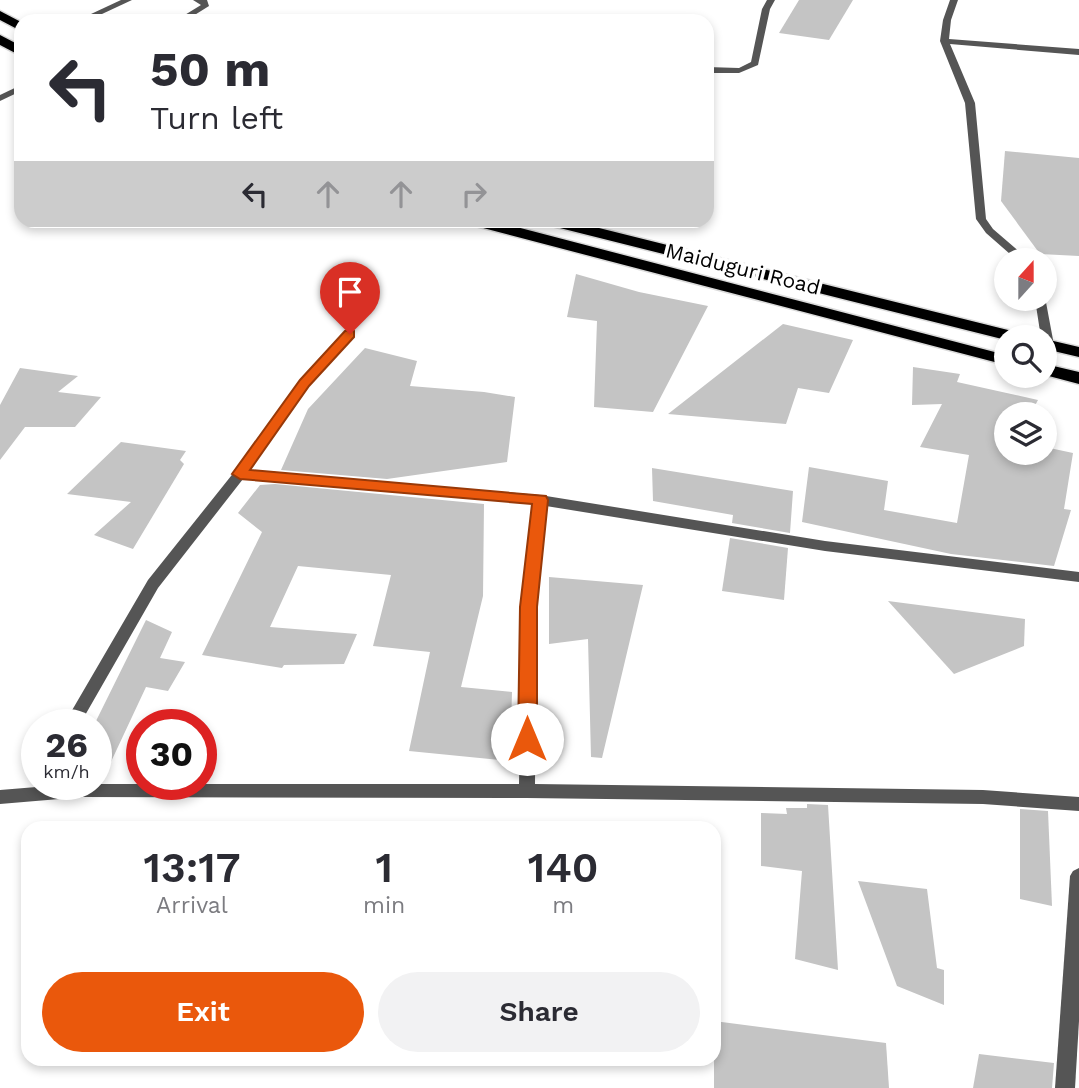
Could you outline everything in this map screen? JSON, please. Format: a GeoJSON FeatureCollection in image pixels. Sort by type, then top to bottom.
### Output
{"type":"FeatureCollection","features":[{"type":"Feature","properties":{"kind":"highway","name":"Maiduguri Road"},"geometry":{"type":"LineString","coordinates":[[501,228],[994,357]]}},
{"type":"Feature","properties":{"kind":"highway","name":"Maiduguri Road"},"geometry":{"type":"LineString","coordinates":[[578,228],[994,332]]}},
{"type":"Feature","properties":{"kind":"highway"},"geometry":{"type":"LineString","coordinates":[[1057,347],[1079,352]]}},
{"type":"Feature","properties":{"kind":"highway"},"geometry":{"type":"LineString","coordinates":[[1057,372],[1079,378]]}},
{"type":"Feature","properties":{"kind":"street"},"geometry":{"type":"LineString","coordinates":[[96,14],[128,0]]}},
{"type":"Feature","properties":{"kind":"street"},"geometry":{"type":"LineString","coordinates":[[191,14],[205,6],[204,2],[197,0]]}},
{"type":"Feature","properties":{"kind":"street"},"geometry":{"type":"LineString","coordinates":[[714,70],[733,71],[751,67],[755,63],[766,9],[771,0]]}},
{"type":"Feature","properties":{"kind":"street"},"geometry":{"type":"LineString","coordinates":[[954,0],[944,41],[970,103],[981,219],[986,229],[1014,248]]}},
{"type":"Feature","properties":{"kind":"street"},"geometry":{"type":"LineString","coordinates":[[944,41],[1079,52]]}},
{"type":"Feature","properties":{"kind":"street"},"geometry":{"type":"LineString","coordinates":[[81,709],[153,584],[240,474],[304,383],[350,334]]}},
{"type":"Feature","properties":{"kind":"street"},"geometry":{"type":"LineString","coordinates":[[240,474],[540,500],[825,546],[1079,578]]}},
{"type":"Feature","properties":{"kind":"street"},"geometry":{"type":"LineString","coordinates":[[527,791],[529,607],[540,500]]}},
{"type":"Feature","properties":{"kind":"street"},"geometry":{"type":"LineString","coordinates":[[112,790],[527,791],[983,797],[1079,804]]}},
{"type":"Feature","properties":{"kind":"street"},"geometry":{"type":"LineString","coordinates":[[0,797],[21,792]]}},
{"type":"Feature","properties":{"kind":"street"},"geometry":{"type":"LineString","coordinates":[[1065,1088],[1077,939],[1079,876]]}},
{"type":"Feature","properties":{"kind":"building"},"geometry":{"type":"Polygon","coordinates":[[[799,0],[853,0],[829,40],[779,33],[799,0]]]}},
{"type":"Feature","properties":{"kind":"building"},"geometry":{"type":"Polygon","coordinates":[[[1005,151],[1079,158],[1079,256],[1057,255],[1057,248],[1036,248],[1001,201],[1005,151]]]}},
{"type":"Feature","properties":{"kind":"building"},"geometry":{"type":"Polygon","coordinates":[[[576,274],[639,292],[708,306],[653,412],[594,407],[597,321],[567,317],[576,274]]]}},
{"type":"Feature","properties":{"kind":"building"},"geometry":{"type":"Polygon","coordinates":[[[783,324],[853,340],[829,393],[798,388],[786,424],[668,414],[783,324]]]}},
{"type":"Feature","properties":{"kind":"building"},"geometry":{"type":"Polygon","coordinates":[[[365,348],[417,361],[410,386],[515,397],[507,462],[387,479],[281,470],[308,409],[365,348]]]}},
{"type":"Feature","properties":{"kind":"building"},"geometry":{"type":"Polygon","coordinates":[[[913,367],[960,374],[957,382],[1038,400],[994,402],[994,465],[1057,465],[1057,450],[1073,453],[1064,509],[1071,510],[1054,566],[951,554],[802,522],[809,467],[888,481],[884,510],[957,523],[969,455],[920,447],[942,404],[912,405],[913,367]]]}},
{"type":"Feature","properties":{"kind":"building"},"geometry":{"type":"Polygon","coordinates":[[[20,368],[78,376],[58,392],[101,397],[75,427],[25,427],[0,460],[0,405],[20,368]]]}},
{"type":"Feature","properties":{"kind":"building"},"geometry":{"type":"Polygon","coordinates":[[[121,442],[186,451],[180,460],[184,464],[133,549],[94,535],[131,502],[67,494],[121,442]]]}},
{"type":"Feature","properties":{"kind":"building"},"geometry":{"type":"Polygon","coordinates":[[[652,468],[793,491],[790,533],[732,523],[733,515],[653,501],[652,468]]]}},
{"type":"Feature","properties":{"kind":"building"},"geometry":{"type":"Polygon","coordinates":[[[275,484],[484,504],[483,596],[461,687],[512,692],[510,761],[409,751],[430,652],[373,646],[391,575],[298,566],[270,627],[357,634],[344,664],[284,665],[282,668],[202,655],[262,532],[238,513],[260,485],[275,484]]]}},
{"type":"Feature","properties":{"kind":"building"},"geometry":{"type":"Polygon","coordinates":[[[730,538],[788,548],[784,600],[722,591],[730,538]]]}},
{"type":"Feature","properties":{"kind":"building"},"geometry":{"type":"Polygon","coordinates":[[[549,577],[643,585],[602,758],[591,757],[588,639],[549,644],[549,577]]]}},
{"type":"Feature","properties":{"kind":"building"},"geometry":{"type":"Polygon","coordinates":[[[888,601],[1025,619],[1024,646],[954,674],[888,601]]]}},
{"type":"Feature","properties":{"kind":"building"},"geometry":{"type":"Polygon","coordinates":[[[146,620],[172,632],[160,658],[185,662],[168,691],[146,687],[136,709],[126,709],[126,730],[112,760],[112,709],[102,709],[146,620]]]}},
{"type":"Feature","properties":{"kind":"building"},"geometry":{"type":"Polygon","coordinates":[[[807,804],[828,805],[838,970],[795,959],[802,871],[761,866],[761,813],[787,814],[786,808],[807,808],[807,804]]]}},
{"type":"Feature","properties":{"kind":"building"},"geometry":{"type":"Polygon","coordinates":[[[1020,809],[1048,811],[1052,906],[1020,899],[1020,809]]]}},
{"type":"Feature","properties":{"kind":"building"},"geometry":{"type":"Polygon","coordinates":[[[858,881],[927,889],[937,968],[944,970],[944,1005],[897,986],[858,881]]]}},
{"type":"Feature","properties":{"kind":"building"},"geometry":{"type":"Polygon","coordinates":[[[721,1022],[886,1043],[889,1088],[714,1088],[714,1066],[721,1066],[721,1022]]]}},
{"type":"Feature","properties":{"kind":"building"},"geometry":{"type":"Polygon","coordinates":[[[979,1054],[1054,1063],[1052,1088],[973,1088],[979,1054]]]}},
{"type":"Feature","properties":{"kind":"route"},"geometry":{"type":"LineString","coordinates":[[350,334],[304,383],[240,474],[540,500],[529,607],[527,739]]}}]}
